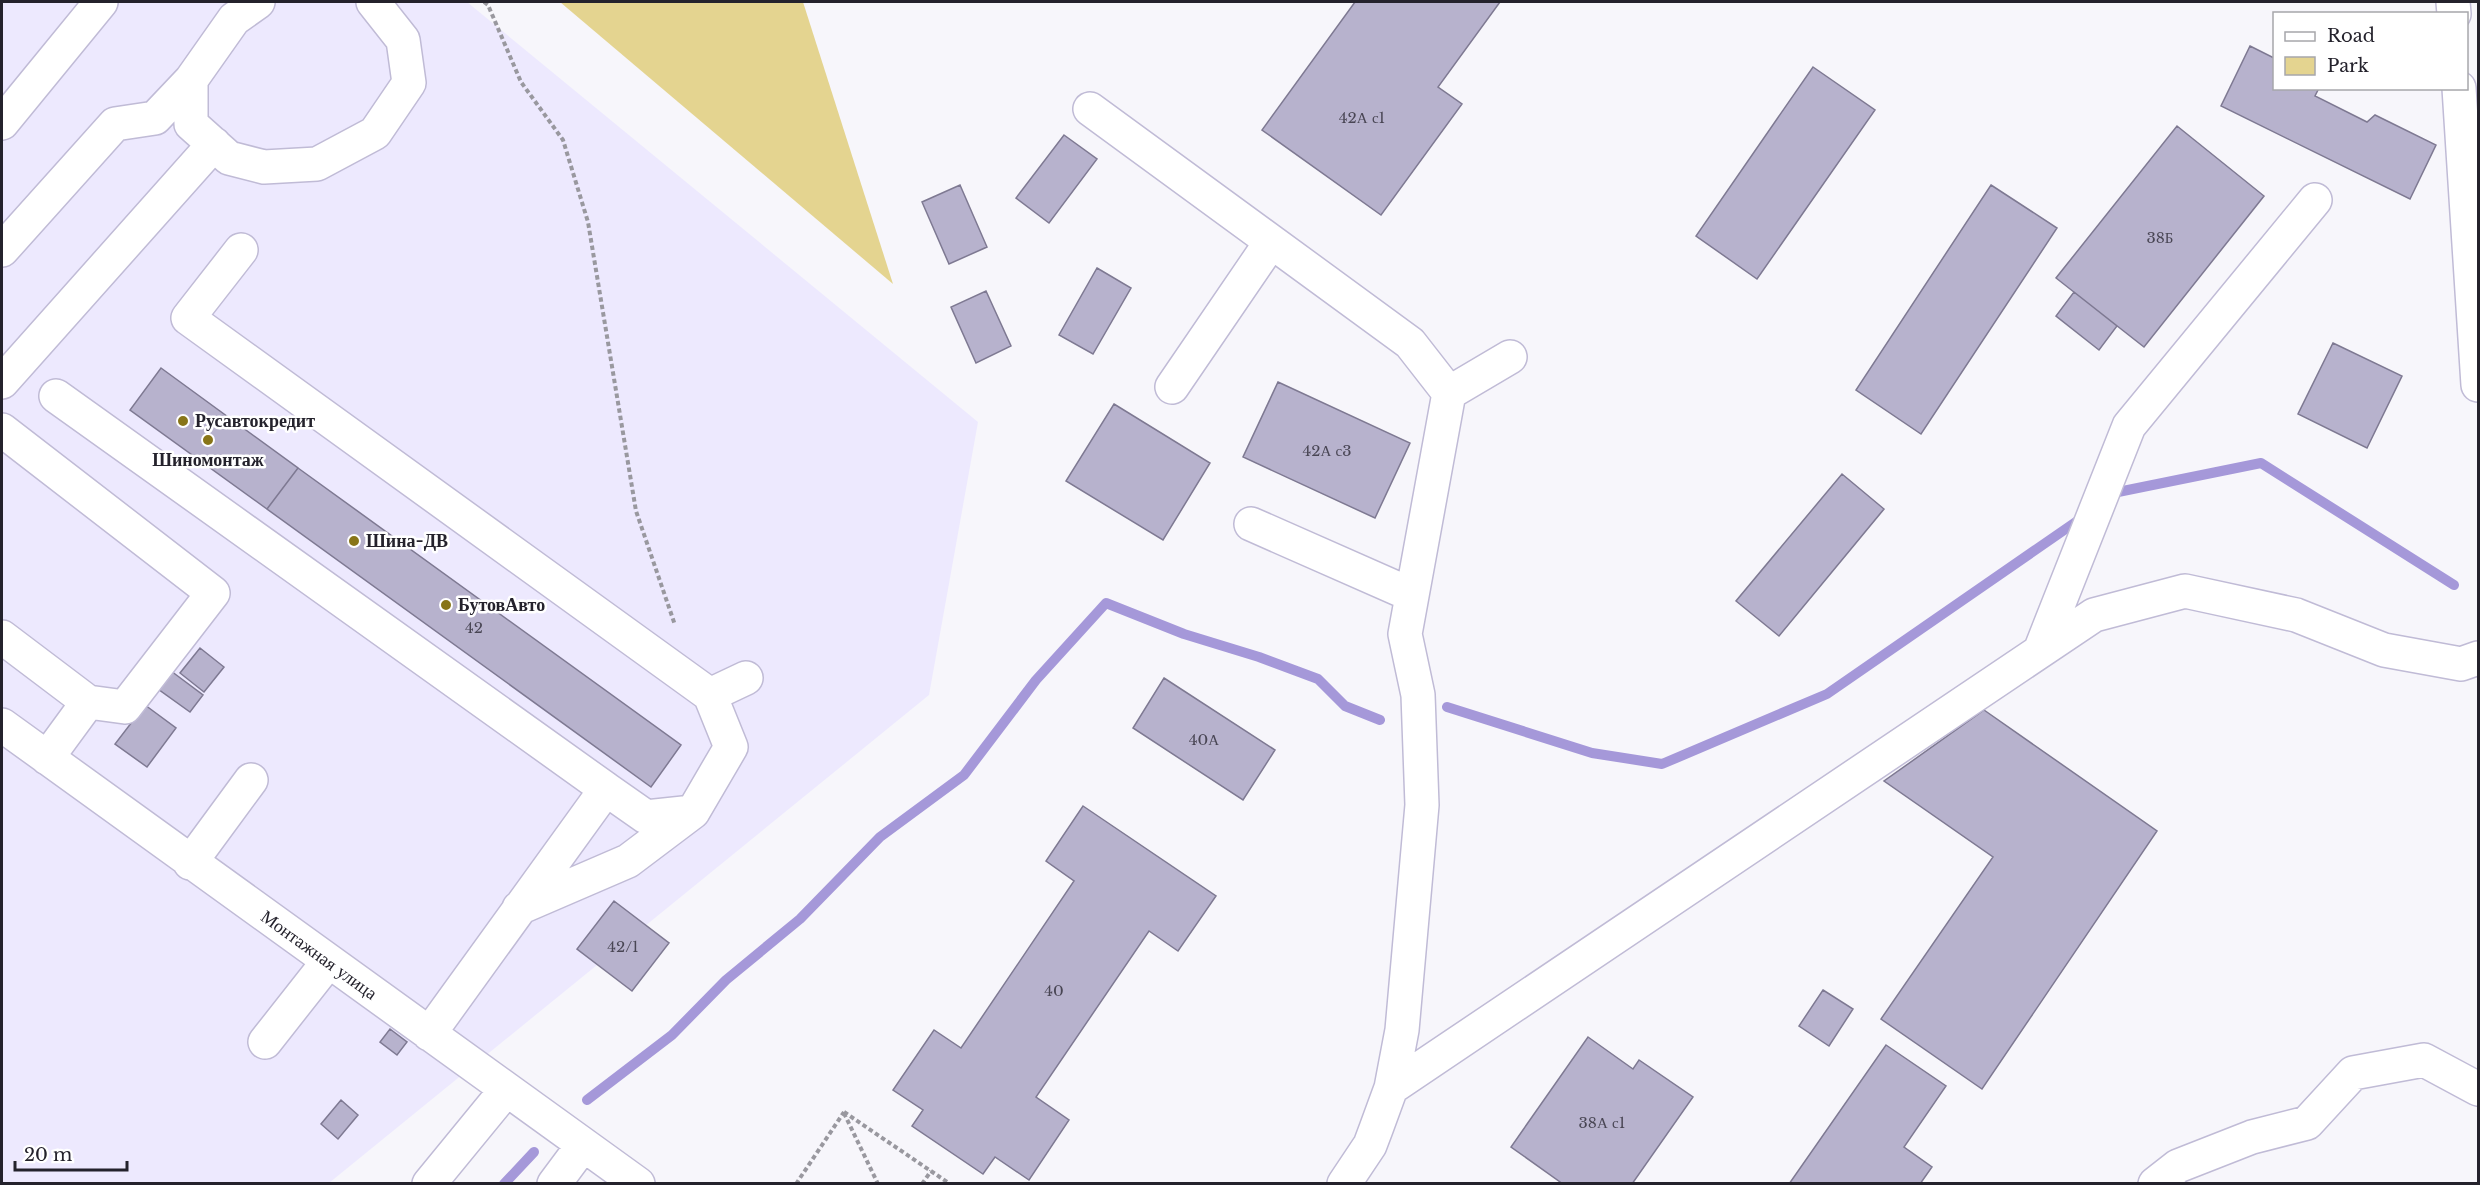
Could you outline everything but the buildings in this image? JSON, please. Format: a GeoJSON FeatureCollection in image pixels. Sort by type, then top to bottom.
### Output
{"type":"FeatureCollection","features":[{"type":"Feature","properties":{"kind":"street"},"geometry":{"type":"LineString","coordinates":[[2,123],[101,2]]}},
{"type":"Feature","properties":{"kind":"street"},"geometry":{"type":"LineString","coordinates":[[2,250],[115,124],[155,118],[190,80],[234,19],[258,2]]}},
{"type":"Feature","properties":{"kind":"street"},"geometry":{"type":"LineString","coordinates":[[190,80],[191,124],[229,158],[264,167],[317,164],[375,134],[409,83],[403,40],[373,2]]}},
{"type":"Feature","properties":{"kind":"street"},"geometry":{"type":"LineString","coordinates":[[2459,90],[2478,385]]}},
{"type":"Feature","properties":{"kind":"street"},"geometry":{"type":"LineString","coordinates":[[1090,109],[1410,343],[1449,393],[1405,634],[1418,694],[1422,805],[1402,1030],[1391,1088],[1370,1145],[1344,1184]]}},
{"type":"Feature","properties":{"kind":"street"},"geometry":{"type":"LineString","coordinates":[[2,382],[214,144]]}},
{"type":"Feature","properties":{"kind":"street"},"geometry":{"type":"LineString","coordinates":[[2040,651],[2129,426],[2315,200]]}},
{"type":"Feature","properties":{"kind":"street"},"geometry":{"type":"LineString","coordinates":[[1172,387],[1271,242]]}},
{"type":"Feature","properties":{"kind":"street"},"geometry":{"type":"LineString","coordinates":[[242,250],[188,318],[710,695],[731,747],[693,812],[628,861],[519,908]]}},
{"type":"Feature","properties":{"kind":"street"},"geometry":{"type":"LineString","coordinates":[[1449,393],[1510,357]]}},
{"type":"Feature","properties":{"kind":"street"},"geometry":{"type":"LineString","coordinates":[[56,396],[646,817],[693,812]]}},
{"type":"Feature","properties":{"kind":"street"},"geometry":{"type":"LineString","coordinates":[[2,430],[213,593],[125,707],[88,702],[2,637]]}},
{"type":"Feature","properties":{"kind":"street"},"geometry":{"type":"LineString","coordinates":[[1251,524],[1412,595]]}},
{"type":"Feature","properties":{"kind":"street"},"geometry":{"type":"LineString","coordinates":[[1391,1088],[2094,615],[2185,591],[2296,615],[2384,651],[2461,664],[2478,658]]}},
{"type":"Feature","properties":{"kind":"street"},"geometry":{"type":"LineString","coordinates":[[710,695],[746,678]]}},
{"type":"Feature","properties":{"kind":"street"},"geometry":{"type":"LineString","coordinates":[[47,758],[88,702]]}},
{"type":"Feature","properties":{"kind":"street","name":"Монтажная улица"},"geometry":{"type":"LineString","coordinates":[[2,725],[190,863],[638,1184]]}},
{"type":"Feature","properties":{"kind":"street"},"geometry":{"type":"LineString","coordinates":[[190,863],[251,780]]}},
{"type":"Feature","properties":{"kind":"street"},"geometry":{"type":"LineString","coordinates":[[429,1034],[606,789]]}},
{"type":"Feature","properties":{"kind":"street"},"geometry":{"type":"LineString","coordinates":[[265,1042],[328,962]]}},
{"type":"Feature","properties":{"kind":"street"},"geometry":{"type":"LineString","coordinates":[[2155,1184],[2178,1166],[2241,1141],[2307,1123],[2353,1073],[2424,1060],[2478,1089]]}},
{"type":"Feature","properties":{"kind":"street"},"geometry":{"type":"LineString","coordinates":[[429,1184],[506,1089]]}},
{"type":"Feature","properties":{"kind":"street"},"geometry":{"type":"LineString","coordinates":[[554,1184],[583,1145]]}},
{"type":"Feature","properties":{"kind":"path"},"geometry":{"type":"LineString","coordinates":[[484,2],[488,6],[521,82],[563,140],[588,222],[636,511],[680,635]]}},
{"type":"Feature","properties":{"kind":"path"},"geometry":{"type":"LineString","coordinates":[[844,1112],[950,1184]]}},
{"type":"Feature","properties":{"kind":"path"},"geometry":{"type":"LineString","coordinates":[[796,1184],[844,1112]]}},
{"type":"Feature","properties":{"kind":"path"},"geometry":{"type":"LineString","coordinates":[[844,1112],[879,1184]]}},
{"type":"Feature","properties":{"kind":"path"},"geometry":{"type":"LineString","coordinates":[[922,1184],[931,1171]]}},
{"type":"Feature","properties":{"kind":"shaded area"},"geometry":{"type":"Polygon","coordinates":[[[2,2],[467,2],[978,422],[929,695],[329,1183],[2,1184],[2,2]]]}},
{"type":"Feature","properties":{"kind":"green space"},"geometry":{"type":"Polygon","coordinates":[[[560,2],[803,2],[893,284],[560,2]]]}},
{"type":"Feature","properties":{"kind":"waterway"},"geometry":{"type":"LineString","coordinates":[[2110,497],[2118,492],[2261,463],[2454,585]]}},
{"type":"Feature","properties":{"kind":"waterway"},"geometry":{"type":"LineString","coordinates":[[1447,707],[1592,753],[1662,764],[1827,694],[2083,517]]}},
{"type":"Feature","properties":{"kind":"waterway"},"geometry":{"type":"LineString","coordinates":[[587,1100],[672,1035],[726,980],[800,919],[880,837],[964,775],[1036,680],[1106,603],[1184,634],[1259,657],[1318,679],[1345,706],[1380,720]]}},
{"type":"Feature","properties":{"kind":"waterway"},"geometry":{"type":"LineString","coordinates":[[504,1184],[534,1152]]}},
{"type":"Feature","properties":{"kind":"place","name":"Русавтокредит"},"geometry":{"type":"Point","coordinates":[183,421]}},
{"type":"Feature","properties":{"kind":"place","name":"Шиномонтаж"},"geometry":{"type":"Point","coordinates":[208,440]}},
{"type":"Feature","properties":{"kind":"place","name":"Шина-ДВ"},"geometry":{"type":"Point","coordinates":[354,541]}},
{"type":"Feature","properties":{"kind":"place","name":"БутовАвто"},"geometry":{"type":"Point","coordinates":[446,605]}}]}
